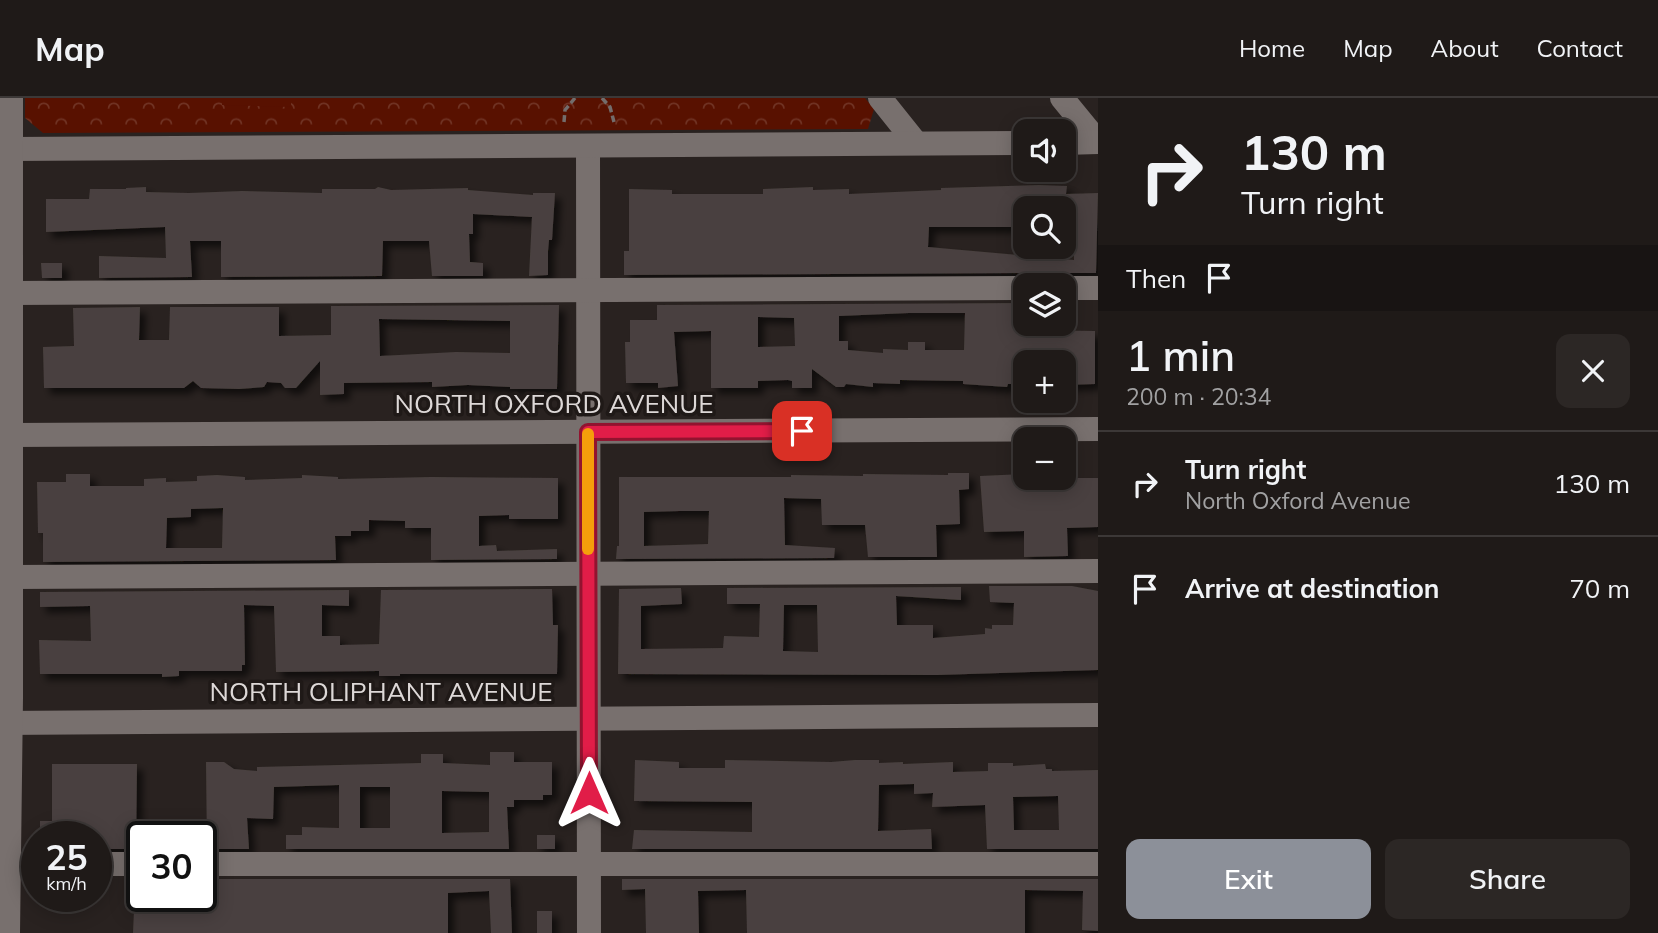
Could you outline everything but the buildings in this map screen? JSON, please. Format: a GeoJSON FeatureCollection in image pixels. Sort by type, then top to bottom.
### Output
{"type":"FeatureCollection","features":[{"type":"Feature","properties":{"kind":"street"},"geometry":{"type":"LineString","coordinates":[[8,933],[6,723],[11,577],[11,293],[7,160],[11,98]]}},
{"type":"Feature","properties":{"kind":"street"},"geometry":{"type":"LineString","coordinates":[[880,98],[916,143]]}},
{"type":"Feature","properties":{"kind":"street"},"geometry":{"type":"LineString","coordinates":[[1062,98],[1098,142]]}},
{"type":"Feature","properties":{"kind":"street"},"geometry":{"type":"LineString","coordinates":[[1076,143],[1098,142]]}},
{"type":"Feature","properties":{"kind":"street"},"geometry":{"type":"LineString","coordinates":[[7,160],[588,146],[1013,143]]}},
{"type":"Feature","properties":{"kind":"street"},"geometry":{"type":"LineString","coordinates":[[588,146],[589,933]]}},
{"type":"Feature","properties":{"kind":"street"},"geometry":{"type":"LineString","coordinates":[[11,293],[1013,288]]}},
{"type":"Feature","properties":{"kind":"street"},"geometry":{"type":"LineString","coordinates":[[1076,288],[1098,288]]}},
{"type":"Feature","properties":{"kind":"street","name":"NORTH OXFORD AVENUE"},"geometry":{"type":"LineString","coordinates":[[11,435],[1098,429]]}},
{"type":"Feature","properties":{"kind":"street"},"geometry":{"type":"LineString","coordinates":[[11,577],[1098,571]]}},
{"type":"Feature","properties":{"kind":"street","name":"NORTH OLIPHANT AVENUE"},"geometry":{"type":"LineString","coordinates":[[6,723],[1098,715]]}},
{"type":"Feature","properties":{"kind":"street"},"geometry":{"type":"LineString","coordinates":[[9,864],[21,864]]}},
{"type":"Feature","properties":{"kind":"street"},"geometry":{"type":"LineString","coordinates":[[217,864],[1098,864]]}},
{"type":"Feature","properties":{"kind":"path"},"geometry":{"type":"LineString","coordinates":[[565,122],[565,110],[575,98]]}},
{"type":"Feature","properties":{"kind":"path"},"geometry":{"type":"LineString","coordinates":[[602,98],[610,107],[614,122]]}},
{"type":"Feature","properties":{"kind":"green space"},"geometry":{"type":"Polygon","coordinates":[[[25,98],[865,98],[874,109],[868,129],[43,133],[25,118],[25,98]]]}},
{"type":"Feature","properties":{"kind":"green space"},"geometry":{"type":"Polygon","coordinates":[[[222,98],[291,98],[291,107],[222,105],[222,98]]]}},
{"type":"Feature","properties":{"kind":"slow traffic"},"geometry":{"type":"LineString","coordinates":[[588,434],[588,549]]}},
{"type":"Feature","properties":{"kind":"route"},"geometry":{"type":"LineString","coordinates":[[589,793],[588,432],[802,431]]}}]}
